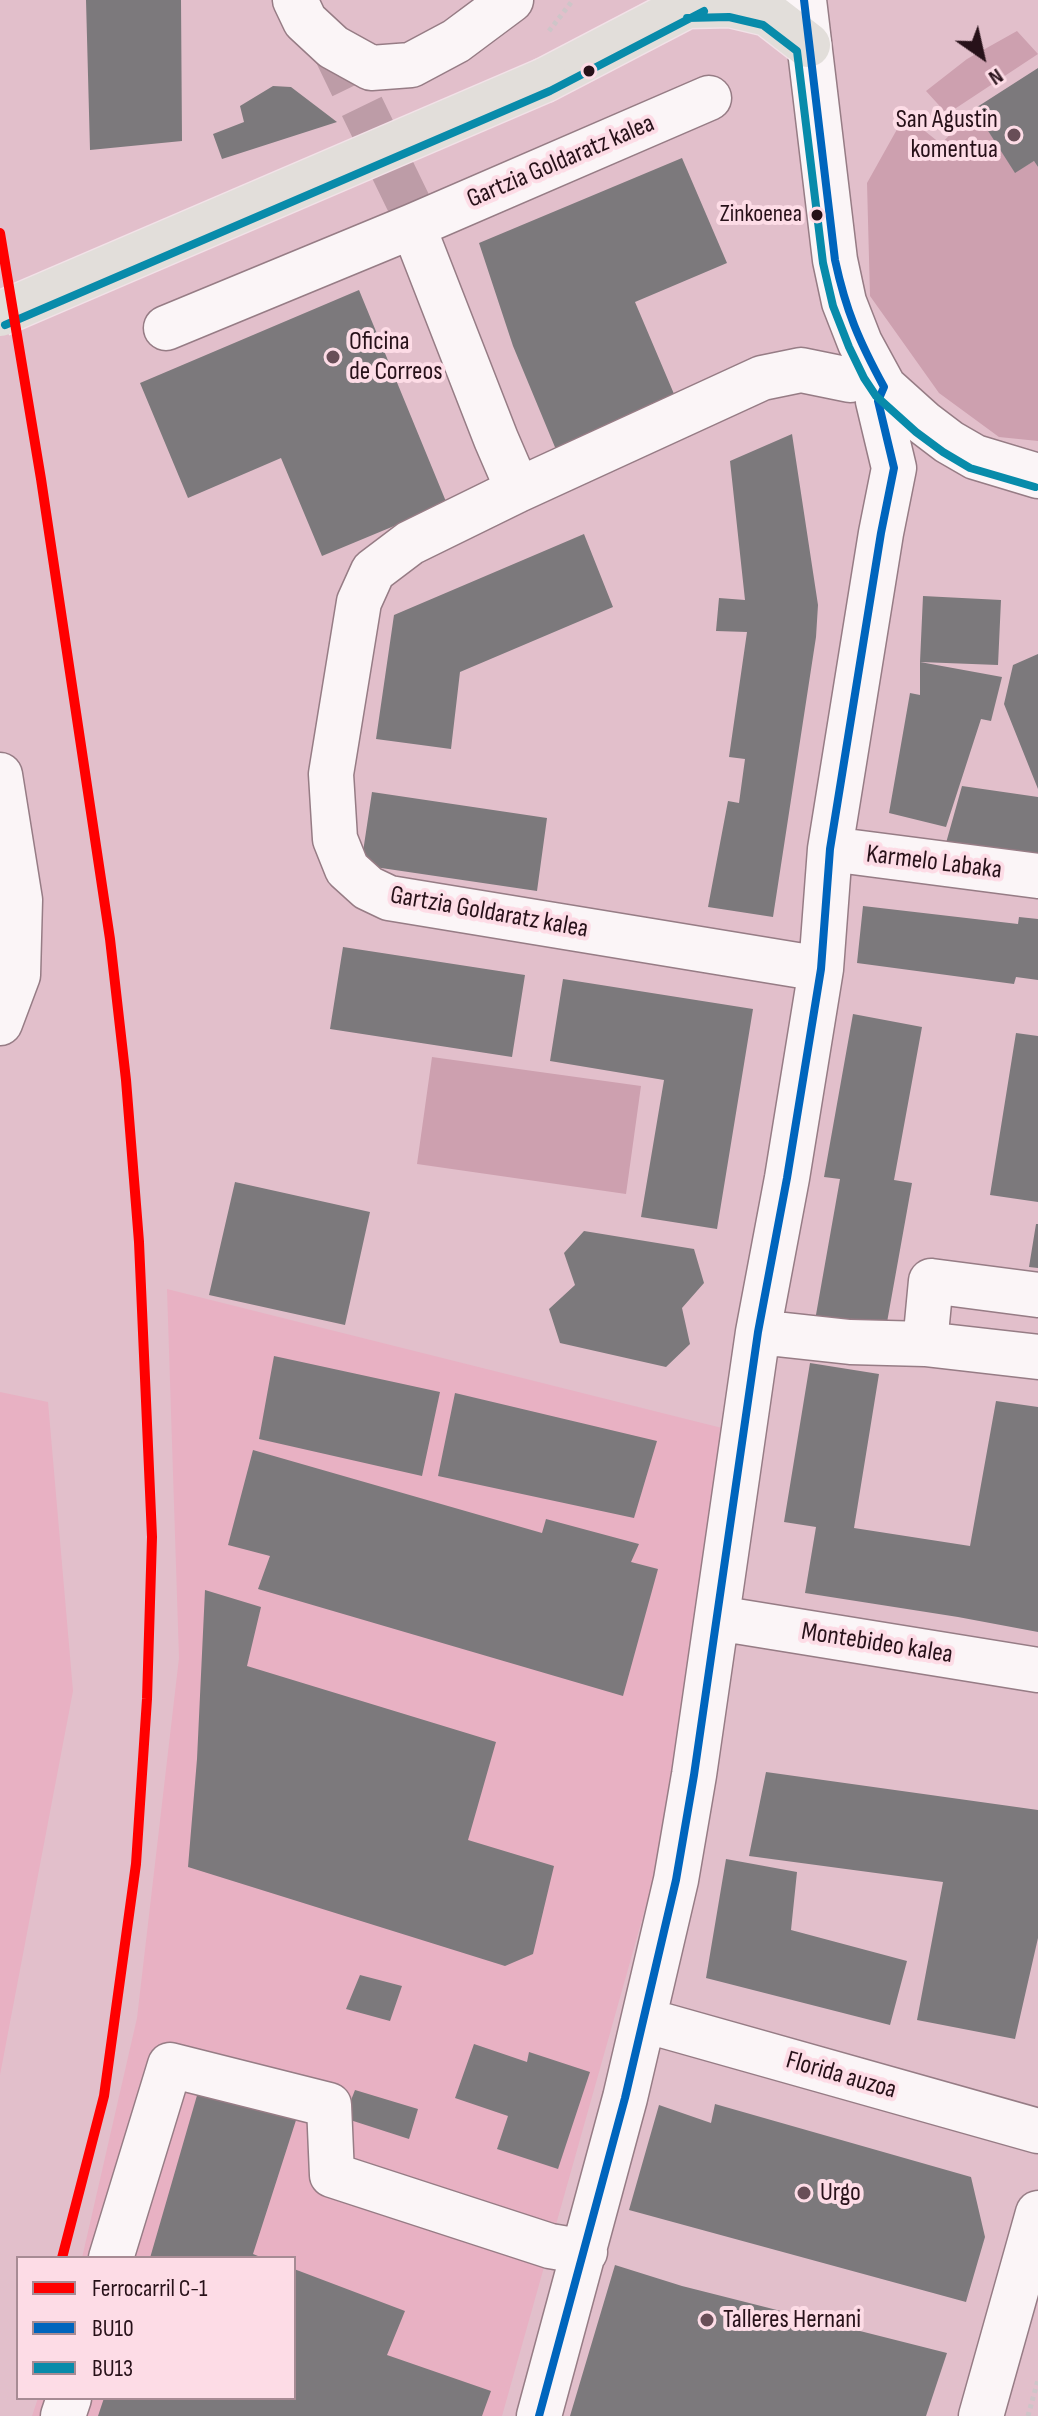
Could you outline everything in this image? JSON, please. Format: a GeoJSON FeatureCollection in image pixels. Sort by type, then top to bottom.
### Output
{"type":"FeatureCollection","features":[{"type":"Feature","properties":{"kind":"main road"},"geometry":{"type":"LineString","coordinates":[[0,314],[545,80],[692,3],[730,5],[768,14],[802,17]]}},
{"type":"Feature","properties":{"kind":"street"},"geometry":{"type":"LineString","coordinates":[[295,0],[305,21],[333,47],[371,68],[411,65],[456,41],[511,0]]}},
{"type":"Feature","properties":{"kind":"street"},"geometry":{"type":"LineString","coordinates":[[802,17],[835,260],[844,302],[860,343],[880,379],[924,423],[975,457],[1038,476]]}},
{"type":"Feature","properties":{"kind":"street","name":"Gartzia Goldaratz kalea"},"geometry":{"type":"LineString","coordinates":[[166,328],[413,226],[709,98]]}},
{"type":"Feature","properties":{"kind":"street"},"geometry":{"type":"LineString","coordinates":[[413,226],[518,490]]}},
{"type":"Feature","properties":{"kind":"street","name":"Gartzia Goldaratz kalea"},"geometry":{"type":"LineString","coordinates":[[821,969],[389,898],[368,888],[347,869],[335,839],[331,774],[359,602],[373,571],[410,543],[762,378],[801,370],[850,380],[880,379]]}},
{"type":"Feature","properties":{"kind":"street"},"geometry":{"type":"LineString","coordinates":[[539,2416],[585,2252],[644,2020],[676,1880],[694,1775],[758,1332],[821,969],[830,849],[894,468],[878,401],[880,379]]}},
{"type":"Feature","properties":{"kind":"street"},"geometry":{"type":"LineString","coordinates":[[0,775],[20,900],[18,975],[0,1023]]}},
{"type":"Feature","properties":{"kind":"street","name":"Karmelo Labaka"},"geometry":{"type":"LineString","coordinates":[[830,849],[1038,876]]}},
{"type":"Feature","properties":{"kind":"street"},"geometry":{"type":"LineString","coordinates":[[925,1344],[931,1281],[1038,1295]]}},
{"type":"Feature","properties":{"kind":"street"},"geometry":{"type":"LineString","coordinates":[[758,1332],[850,1342],[925,1344],[1038,1357]]}},
{"type":"Feature","properties":{"kind":"street","name":"Montebideo kalea"},"geometry":{"type":"LineString","coordinates":[[717,1618],[1038,1670]]}},
{"type":"Feature","properties":{"kind":"street","name":"Florida auzoa"},"geometry":{"type":"LineString","coordinates":[[644,2020],[1038,2131]]}},
{"type":"Feature","properties":{"kind":"street"},"geometry":{"type":"LineString","coordinates":[[112,2256],[170,2065],[329,2105],[332,2175],[550,2246],[585,2252]]}},
{"type":"Feature","properties":{"kind":"street"},"geometry":{"type":"LineString","coordinates":[[981,2416],[1038,2213]]}},
{"type":"Feature","properties":{"kind":"path"},"geometry":{"type":"LineString","coordinates":[[1028,2416],[1038,2380]]}},
{"type":"Feature","properties":{"kind":"shaded area"},"geometry":{"type":"Polygon","coordinates":[[[1017,31],[1038,54],[947,114],[926,91],[967,59],[1017,31]]]}},
{"type":"Feature","properties":{"kind":"shaded area"},"geometry":{"type":"Polygon","coordinates":[[[974,109],[1015,172],[1034,161],[1038,167],[1038,441],[999,437],[939,393],[870,296],[867,183],[905,115],[941,144],[974,109]]]}},
{"type":"Feature","properties":{"kind":"shaded area"},"geometry":{"type":"Polygon","coordinates":[[[432,1057],[641,1086],[626,1194],[417,1164],[432,1057]]]}},
{"type":"Feature","properties":{"kind":"shaded area"},"geometry":{"type":"Polygon","coordinates":[[[167,1289],[734,1431],[654,1877],[502,2416],[32,2416],[37,2400],[296,2400],[296,2256],[82,2256],[137,2018],[179,1658],[167,1289]]]}},
{"type":"Feature","properties":{"kind":"shaded area"},"geometry":{"type":"Polygon","coordinates":[[[0,1392],[48,1402],[73,1691],[0,2075],[0,1392]]]}},
{"type":"Feature","properties":{"kind":"building"},"geometry":{"type":"Polygon","coordinates":[[[86,0],[181,0],[182,141],[90,150],[86,0]]]}},
{"type":"Feature","properties":{"kind":"building","name":"San Agustin komentua"},"geometry":{"type":"Polygon","coordinates":[[[1038,68],[1038,167],[1034,161],[1015,173],[974,109],[1038,68]]]}},
{"type":"Feature","properties":{"kind":"building"},"geometry":{"type":"Polygon","coordinates":[[[273,86],[291,87],[337,122],[222,159],[213,134],[244,122],[240,106],[273,86]]]}},
{"type":"Feature","properties":{"kind":"building"},"geometry":{"type":"Polygon","coordinates":[[[682,158],[727,263],[635,302],[677,401],[557,452],[513,346],[479,243],[682,158]]]}},
{"type":"Feature","properties":{"kind":"building"},"geometry":{"type":"Polygon","coordinates":[[[359,290],[447,504],[322,556],[281,458],[188,498],[140,383],[359,290]]]}},
{"type":"Feature","properties":{"kind":"building"},"geometry":{"type":"Polygon","coordinates":[[[792,434],[818,605],[816,637],[773,917],[708,907],[728,801],[739,803],[745,759],[729,757],[747,632],[716,631],[719,598],[745,600],[730,461],[792,434]]]}},
{"type":"Feature","properties":{"kind":"building"},"geometry":{"type":"Polygon","coordinates":[[[584,534],[613,607],[460,672],[451,749],[376,739],[394,615],[584,534]]]}},
{"type":"Feature","properties":{"kind":"building"},"geometry":{"type":"Polygon","coordinates":[[[923,596],[1001,600],[998,665],[920,662],[923,596]]]}},
{"type":"Feature","properties":{"kind":"building"},"geometry":{"type":"Polygon","coordinates":[[[1038,654],[1038,789],[1004,704],[1013,665],[1038,654]]]}},
{"type":"Feature","properties":{"kind":"building"},"geometry":{"type":"Polygon","coordinates":[[[920,662],[1002,677],[991,721],[981,719],[946,827],[889,813],[910,693],[920,695],[920,662]]]}},
{"type":"Feature","properties":{"kind":"building"},"geometry":{"type":"Polygon","coordinates":[[[962,786],[1038,797],[1038,856],[946,843],[962,786]]]}},
{"type":"Feature","properties":{"kind":"building"},"geometry":{"type":"Polygon","coordinates":[[[372,792],[547,818],[537,891],[361,865],[372,792]]]}},
{"type":"Feature","properties":{"kind":"building"},"geometry":{"type":"Polygon","coordinates":[[[863,906],[1018,924],[1019,917],[1038,919],[1038,980],[1016,977],[1014,984],[857,963],[863,906]]]}},
{"type":"Feature","properties":{"kind":"building"},"geometry":{"type":"Polygon","coordinates":[[[343,947],[525,975],[512,1057],[330,1029],[343,947]]]}},
{"type":"Feature","properties":{"kind":"building"},"geometry":{"type":"Polygon","coordinates":[[[563,979],[753,1009],[717,1229],[641,1217],[664,1080],[550,1061],[563,979]]]}},
{"type":"Feature","properties":{"kind":"building"},"geometry":{"type":"Polygon","coordinates":[[[853,1014],[922,1027],[894,1180],[912,1183],[884,1339],[814,1326],[840,1179],[824,1177],[853,1014]]]}},
{"type":"Feature","properties":{"kind":"building"},"geometry":{"type":"Polygon","coordinates":[[[1016,1033],[1038,1036],[1038,1202],[990,1195],[1016,1033]]]}},
{"type":"Feature","properties":{"kind":"building"},"geometry":{"type":"Polygon","coordinates":[[[235,1182],[370,1212],[345,1325],[209,1295],[235,1182]]]}},
{"type":"Feature","properties":{"kind":"building"},"geometry":{"type":"Polygon","coordinates":[[[1038,1224],[1038,1268],[1029,1267],[1038,1224]]]}},
{"type":"Feature","properties":{"kind":"building"},"geometry":{"type":"Polygon","coordinates":[[[584,1231],[694,1249],[704,1283],[682,1308],[690,1344],[666,1367],[560,1343],[549,1309],[575,1285],[564,1253],[584,1231]]]}},
{"type":"Feature","properties":{"kind":"building"},"geometry":{"type":"Polygon","coordinates":[[[274,1356],[440,1392],[422,1476],[259,1439],[274,1356]]]}},
{"type":"Feature","properties":{"kind":"building"},"geometry":{"type":"Polygon","coordinates":[[[810,1363],[879,1374],[854,1528],[970,1546],[996,1401],[1038,1407],[1038,1632],[805,1593],[816,1527],[784,1522],[810,1363]]]}},
{"type":"Feature","properties":{"kind":"building"},"geometry":{"type":"Polygon","coordinates":[[[455,1393],[657,1441],[634,1518],[438,1476],[455,1393]]]}},
{"type":"Feature","properties":{"kind":"building"},"geometry":{"type":"Polygon","coordinates":[[[253,1450],[542,1533],[546,1519],[639,1544],[631,1562],[658,1569],[623,1696],[258,1589],[270,1556],[228,1545],[253,1450]]]}},
{"type":"Feature","properties":{"kind":"building"},"geometry":{"type":"Polygon","coordinates":[[[205,1590],[261,1607],[247,1666],[496,1742],[468,1840],[554,1866],[533,1954],[505,1966],[188,1867],[205,1590]]]}},
{"type":"Feature","properties":{"kind":"building"},"geometry":{"type":"Polygon","coordinates":[[[766,1772],[1038,1810],[1038,1938],[1015,2039],[917,2020],[943,1882],[749,1856],[766,1772]]]}},
{"type":"Feature","properties":{"kind":"building"},"geometry":{"type":"Polygon","coordinates":[[[726,1859],[797,1872],[791,1930],[907,1961],[890,2025],[706,1978],[726,1859]]]}},
{"type":"Feature","properties":{"kind":"building"},"geometry":{"type":"Polygon","coordinates":[[[360,1975],[402,1986],[390,2021],[346,2009],[360,1975]]]}},
{"type":"Feature","properties":{"kind":"building"},"geometry":{"type":"Polygon","coordinates":[[[474,2044],[527,2062],[529,2052],[590,2072],[558,2169],[497,2149],[508,2116],[455,2098],[474,2044]]]}},
{"type":"Feature","properties":{"kind":"building"},"geometry":{"type":"Polygon","coordinates":[[[200,2085],[298,2114],[253,2254],[258,2256],[151,2256],[200,2085]]]}},
{"type":"Feature","properties":{"kind":"building"},"geometry":{"type":"Polygon","coordinates":[[[355,2090],[418,2109],[409,2139],[344,2118],[355,2090]]]}},
{"type":"Feature","properties":{"kind":"building","name":"Urgo"},"geometry":{"type":"Polygon","coordinates":[[[715,2104],[971,2177],[985,2237],[966,2302],[629,2210],[659,2105],[711,2123],[715,2104]]]}},
{"type":"Feature","properties":{"kind":"building","name":"Talleres Hernani"},"geometry":{"type":"Polygon","coordinates":[[[615,2265],[682,2286],[947,2353],[926,2416],[570,2416],[615,2265]]]}},
{"type":"Feature","properties":{"kind":"building"},"geometry":{"type":"Polygon","coordinates":[[[296,2270],[405,2311],[387,2355],[491,2391],[482,2416],[98,2416],[103,2400],[296,2400],[296,2270]]]}},
{"type":"Feature","properties":{"kind":"tunnel"},"geometry":{"type":"LineString","coordinates":[[333,47],[412,210]]}},
{"type":"Feature","properties":{"kind":"rail line","name":"C-1"},"geometry":{"type":"LineString","coordinates":[[0,233],[41,479],[110,939],[126,1080],[139,1242],[152,1537],[147,1699],[136,1864],[104,2096],[63,2256]]}},
{"type":"Feature","properties":{"kind":"transit line","name":"BU10"},"geometry":{"type":"LineString","coordinates":[[539,2416],[625,2098],[676,1880],[758,1332],[821,969],[830,849],[894,468],[878,401],[884,387],[854,325],[835,260],[804,0]]}},
{"type":"Feature","properties":{"kind":"transit line","name":"BU13"},"geometry":{"type":"LineString","coordinates":[[5,325],[550,91],[704,11]]}},
{"type":"Feature","properties":{"kind":"transit line","name":"BU13"},"geometry":{"type":"LineString","coordinates":[[687,18],[729,17],[763,25],[797,51],[823,263],[833,306],[849,347],[876,396],[916,432],[970,468],[1035,487]]}},
{"type":"Feature","properties":{"kind":"place","name":"San Agustin komentua"},"geometry":{"type":"Point","coordinates":[1014,135]}},
{"type":"Feature","properties":{"kind":"place","name":"Zinkoenea"},"geometry":{"type":"Point","coordinates":[817,215]}},
{"type":"Feature","properties":{"kind":"place","name":"Oficina de Correos"},"geometry":{"type":"Point","coordinates":[333,357]}},
{"type":"Feature","properties":{"kind":"place","name":"Urgo"},"geometry":{"type":"Point","coordinates":[804,2193]}},
{"type":"Feature","properties":{"kind":"place","name":"Talleres Hernani"},"geometry":{"type":"Point","coordinates":[707,2320]}}]}
